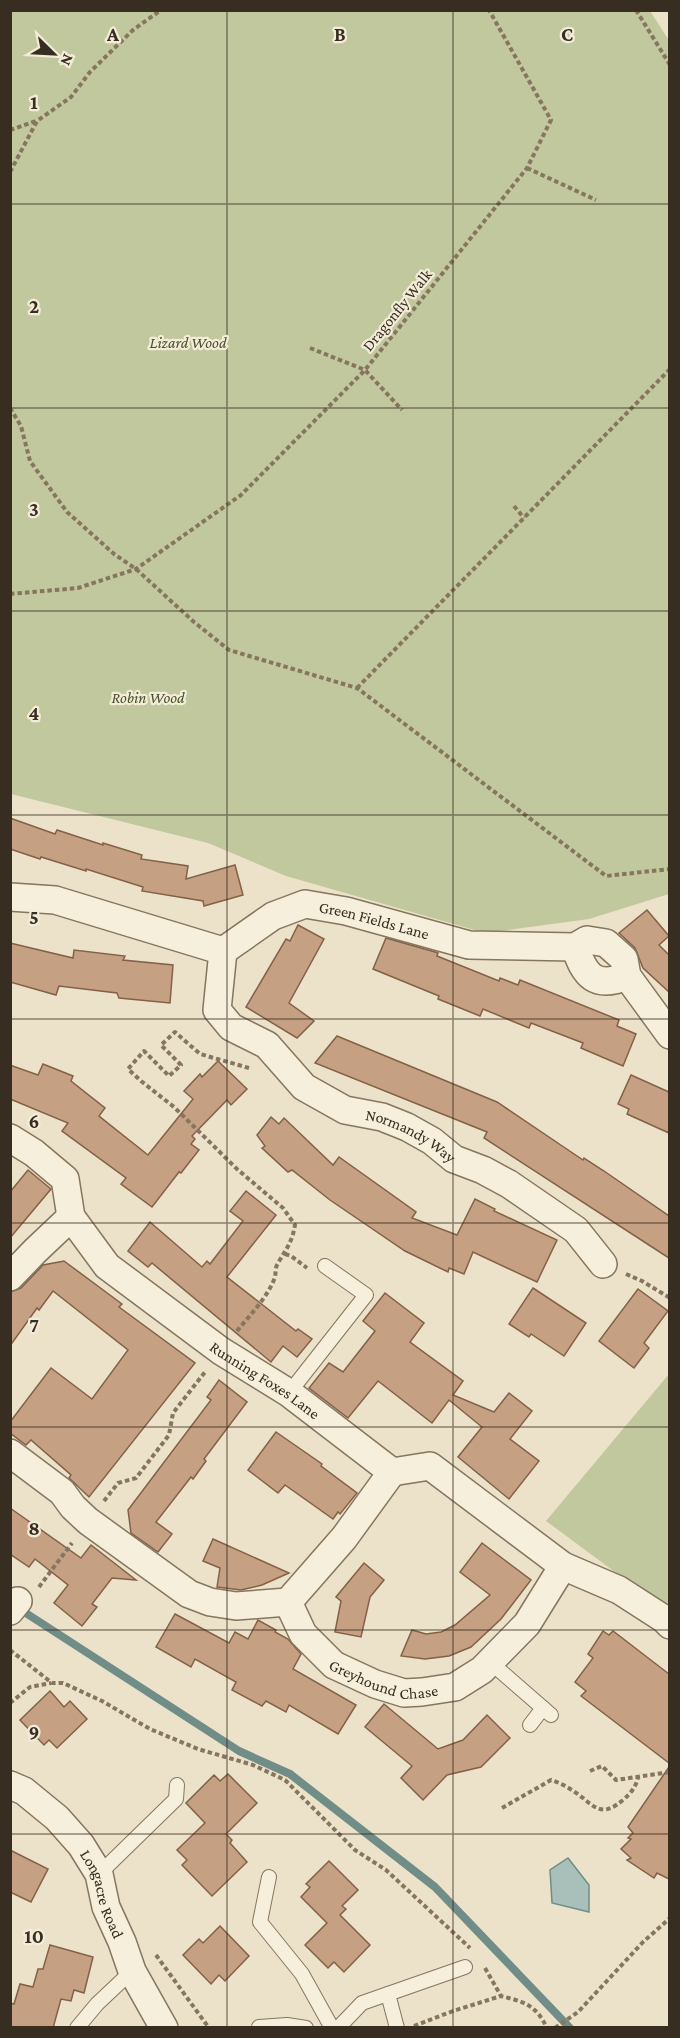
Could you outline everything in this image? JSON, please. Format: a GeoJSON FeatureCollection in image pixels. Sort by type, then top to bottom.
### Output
{"type":"FeatureCollection","features":[{"type":"Feature","properties":{"kind":"street"},"geometry":{"type":"LineString","coordinates":[[10,897],[55,900],[223,951]]}},
{"type":"Feature","properties":{"kind":"street","name":"Green Fields Lane"},"geometry":{"type":"LineString","coordinates":[[223,951],[273,916],[305,904],[346,911],[470,945],[575,947],[587,940],[606,944],[624,959],[627,976],[669,1035]]}},
{"type":"Feature","properties":{"kind":"street","name":"Normandy Way"},"geometry":{"type":"LineString","coordinates":[[223,951],[217,1010],[231,1027],[267,1045],[304,1087],[345,1110],[382,1117],[407,1127],[432,1141],[454,1159],[483,1170],[509,1184],[576,1230],[603,1264]]}},
{"type":"Feature","properties":{"kind":"street","name":"Running Foxes Lane"},"geometry":{"type":"LineString","coordinates":[[10,1138],[34,1153],[65,1179],[71,1217],[107,1266],[221,1351],[289,1393],[392,1472]]}},
{"type":"Feature","properties":{"kind":"street"},"geometry":{"type":"LineString","coordinates":[[10,1277],[71,1217]]}},
{"type":"Feature","properties":{"kind":"street"},"geometry":{"type":"LineString","coordinates":[[10,1454],[62,1492],[73,1507],[88,1521],[189,1594],[210,1602],[236,1606],[288,1602],[344,1538],[392,1472],[430,1466],[563,1566],[619,1590],[664,1619],[669,1625]]}},
{"type":"Feature","properties":{"kind":"street","name":"Greyhound Chase"},"geometry":{"type":"LineString","coordinates":[[288,1602],[303,1634],[334,1665],[375,1684],[404,1693],[455,1687],[482,1670],[527,1624],[563,1566]]}},
{"type":"Feature","properties":{"kind":"street","name":"Longacre Road"},"geometry":{"type":"LineString","coordinates":[[10,1785],[24,1791],[57,1818],[81,1845],[99,1874],[106,1907],[132,1971],[164,2028]]}},
{"type":"Feature","properties":{"kind":"lane"},"geometry":{"type":"LineString","coordinates":[[289,1393],[366,1295],[325,1266]]}},
{"type":"Feature","properties":{"kind":"lane"},"geometry":{"type":"LineString","coordinates":[[490,1662],[547,1712],[530,1725]]}},
{"type":"Feature","properties":{"kind":"lane"},"geometry":{"type":"LineString","coordinates":[[99,1874],[176,1799],[177,1785]]}},
{"type":"Feature","properties":{"kind":"lane"},"geometry":{"type":"LineString","coordinates":[[269,1877],[260,1923],[302,1974],[332,2028]]}},
{"type":"Feature","properties":{"kind":"lane"},"geometry":{"type":"LineString","coordinates":[[338,2028],[362,2003],[465,1967]]}},
{"type":"Feature","properties":{"kind":"lane"},"geometry":{"type":"LineString","coordinates":[[77,2028],[97,2004],[132,1971]]}},
{"type":"Feature","properties":{"kind":"lane"},"geometry":{"type":"LineString","coordinates":[[387,1994],[397,2026]]}},
{"type":"Feature","properties":{"kind":"lane"},"geometry":{"type":"LineString","coordinates":[[259,2027],[286,2025],[306,2028]]}},
{"type":"Feature","properties":{"kind":"path"},"geometry":{"type":"LineString","coordinates":[[10,130],[37,121],[71,96],[90,72],[133,30],[162,10]]}},
{"type":"Feature","properties":{"kind":"path","name":"Dragonfly Walk"},"geometry":{"type":"LineString","coordinates":[[10,594],[78,588],[136,569],[241,495],[365,370],[527,168],[551,120],[489,10]]}},
{"type":"Feature","properties":{"kind":"path"},"geometry":{"type":"LineString","coordinates":[[636,10],[669,65]]}},
{"type":"Feature","properties":{"kind":"path"},"geometry":{"type":"LineString","coordinates":[[10,172],[37,121]]}},
{"type":"Feature","properties":{"kind":"path"},"geometry":{"type":"LineString","coordinates":[[527,168],[596,200]]}},
{"type":"Feature","properties":{"kind":"path"},"geometry":{"type":"LineString","coordinates":[[310,348],[365,370],[402,410]]}},
{"type":"Feature","properties":{"kind":"path"},"geometry":{"type":"LineString","coordinates":[[357,688],[669,369]]}},
{"type":"Feature","properties":{"kind":"path"},"geometry":{"type":"LineString","coordinates":[[10,408],[21,426],[30,461],[67,512],[229,650],[357,688],[606,876],[669,869]]}},
{"type":"Feature","properties":{"kind":"path"},"geometry":{"type":"LineString","coordinates":[[514,506],[524,518]]}},
{"type":"Feature","properties":{"kind":"path"},"geometry":{"type":"LineString","coordinates":[[14,1606],[41,1586],[118,1483],[136,1478],[169,1435],[173,1413],[263,1298],[275,1277],[277,1265],[293,1239],[295,1225],[283,1208],[237,1168],[174,1107],[128,1069],[144,1051],[169,1076],[181,1065],[161,1045],[175,1032],[200,1054],[247,1067],[256,1072],[276,1055]]}},
{"type":"Feature","properties":{"kind":"path"},"geometry":{"type":"LineString","coordinates":[[603,1264],[642,1281],[669,1298]]}},
{"type":"Feature","properties":{"kind":"path"},"geometry":{"type":"LineString","coordinates":[[10,1650],[52,1683]]}},
{"type":"Feature","properties":{"kind":"path"},"geometry":{"type":"LineString","coordinates":[[10,1703],[30,1687],[63,1683],[102,1701],[150,1729],[198,1749],[253,1765],[285,1780],[355,1850],[386,1870],[478,1955]]}},
{"type":"Feature","properties":{"kind":"path"},"geometry":{"type":"LineString","coordinates":[[590,1772],[602,1766],[616,1780],[669,1772]]}},
{"type":"Feature","properties":{"kind":"path"},"geometry":{"type":"LineString","coordinates":[[502,1808],[550,1780],[560,1783],[591,1806],[600,1810],[609,1810],[630,1794],[638,1777]]}},
{"type":"Feature","properties":{"kind":"path"},"geometry":{"type":"LineString","coordinates":[[556,2027],[578,2012],[643,1941],[669,1918]]}},
{"type":"Feature","properties":{"kind":"path"},"geometry":{"type":"LineString","coordinates":[[484,1965],[501,1996]]}},
{"type":"Feature","properties":{"kind":"path"},"geometry":{"type":"LineString","coordinates":[[397,2026],[414,2026],[501,1996],[528,2003],[542,2018],[547,2028]]}},
{"type":"Feature","properties":{"kind":"green space"},"geometry":{"type":"Polygon","coordinates":[[[10,11],[650,11],[670,42],[669,894],[589,919],[485,933],[286,876],[208,843],[11,794],[10,11]]]}},
{"type":"Feature","properties":{"kind":"green space"},"geometry":{"type":"Polygon","coordinates":[[[669,1374],[669,1612],[546,1521],[669,1374]]]}},
{"type":"Feature","properties":{"kind":"water"},"geometry":{"type":"Polygon","coordinates":[[[568,1858],[589,1885],[589,1912],[552,1903],[550,1870],[568,1858]]]}},
{"type":"Feature","properties":{"kind":"building"},"geometry":{"type":"Polygon","coordinates":[[[10,818],[55,834],[57,830],[142,855],[141,859],[188,866],[186,879],[235,865],[243,895],[204,906],[203,901],[142,891],[143,887],[86,869],[86,871],[41,857],[40,859],[10,849],[10,818]]]}},
{"type":"Feature","properties":{"kind":"building"},"geometry":{"type":"Polygon","coordinates":[[[647,910],[669,936],[659,945],[669,955],[669,992],[643,968],[635,948],[619,933],[647,910]]]}},
{"type":"Feature","properties":{"kind":"building"},"geometry":{"type":"Polygon","coordinates":[[[298,925],[324,939],[289,1003],[314,1021],[297,1038],[246,1007],[286,939],[290,941],[298,925]]]}},
{"type":"Feature","properties":{"kind":"building"},"geometry":{"type":"Polygon","coordinates":[[[386,938],[438,953],[437,956],[499,981],[500,978],[518,985],[520,980],[619,1020],[617,1026],[636,1034],[623,1066],[581,1048],[583,1043],[531,1023],[529,1028],[483,1009],[480,1016],[438,999],[439,996],[373,969],[386,938]]]}},
{"type":"Feature","properties":{"kind":"building"},"geometry":{"type":"Polygon","coordinates":[[[10,943],[73,958],[74,950],[125,956],[123,960],[173,965],[170,1003],[119,998],[117,993],[59,986],[56,995],[10,982],[10,943]]]}},
{"type":"Feature","properties":{"kind":"building"},"geometry":{"type":"Polygon","coordinates":[[[337,1036],[497,1102],[583,1160],[584,1158],[604,1171],[669,1216],[669,1258],[484,1138],[487,1132],[315,1063],[337,1036]]]}},
{"type":"Feature","properties":{"kind":"building"},"geometry":{"type":"Polygon","coordinates":[[[218,1061],[247,1089],[231,1105],[227,1100],[192,1136],[195,1139],[191,1144],[199,1150],[152,1207],[121,1184],[126,1178],[62,1131],[68,1123],[10,1099],[10,1065],[38,1075],[43,1064],[73,1076],[71,1081],[105,1108],[99,1116],[148,1155],[193,1099],[184,1091],[200,1074],[202,1077],[218,1061]]]}},
{"type":"Feature","properties":{"kind":"building"},"geometry":{"type":"Polygon","coordinates":[[[631,1075],[669,1092],[669,1133],[627,1114],[629,1109],[618,1104],[631,1075]]]}},
{"type":"Feature","properties":{"kind":"building"},"geometry":{"type":"Polygon","coordinates":[[[271,1117],[279,1124],[284,1118],[333,1165],[339,1157],[416,1212],[412,1218],[457,1235],[475,1199],[495,1209],[494,1211],[557,1240],[537,1282],[473,1252],[464,1274],[449,1268],[448,1272],[405,1251],[330,1200],[292,1170],[288,1172],[262,1148],[265,1146],[257,1135],[271,1117]]]}},
{"type":"Feature","properties":{"kind":"building"},"geometry":{"type":"Polygon","coordinates":[[[28,1170],[51,1189],[10,1238],[10,1192],[28,1170]]]}},
{"type":"Feature","properties":{"kind":"building"},"geometry":{"type":"Polygon","coordinates":[[[246,1191],[276,1215],[227,1277],[296,1331],[298,1329],[312,1339],[297,1357],[283,1346],[271,1362],[152,1263],[148,1267],[128,1251],[150,1222],[202,1267],[207,1261],[210,1264],[243,1221],[230,1211],[246,1191]]]}},
{"type":"Feature","properties":{"kind":"building"},"geometry":{"type":"Polygon","coordinates":[[[64,1261],[122,1304],[119,1307],[195,1363],[89,1497],[69,1478],[71,1475],[31,1440],[26,1445],[10,1433],[10,1422],[51,1368],[92,1399],[128,1350],[53,1291],[39,1310],[37,1308],[10,1346],[10,1292],[21,1288],[43,1265],[64,1261]]]}},
{"type":"Feature","properties":{"kind":"building"},"geometry":{"type":"Polygon","coordinates":[[[533,1288],[586,1323],[564,1356],[531,1334],[529,1337],[509,1324],[533,1288]]]}},
{"type":"Feature","properties":{"kind":"building"},"geometry":{"type":"Polygon","coordinates":[[[638,1289],[668,1311],[644,1343],[649,1348],[634,1368],[599,1341],[638,1289]]]}},
{"type":"Feature","properties":{"kind":"building"},"geometry":{"type":"Polygon","coordinates":[[[385,1293],[424,1323],[410,1342],[463,1381],[453,1395],[494,1412],[509,1393],[532,1411],[510,1439],[539,1461],[509,1499],[458,1457],[482,1427],[449,1400],[432,1423],[378,1381],[348,1418],[309,1388],[329,1363],[343,1372],[375,1331],[363,1321],[385,1293]]]}},
{"type":"Feature","properties":{"kind":"building"},"geometry":{"type":"Polygon","coordinates":[[[219,1380],[247,1402],[204,1459],[206,1461],[193,1479],[191,1477],[156,1522],[172,1534],[158,1552],[131,1533],[128,1510],[211,1400],[207,1397],[219,1380]]]}},
{"type":"Feature","properties":{"kind":"building"},"geometry":{"type":"Polygon","coordinates":[[[276,1432],[322,1464],[321,1466],[357,1493],[340,1514],[338,1512],[333,1519],[285,1485],[278,1493],[248,1470],[276,1432]]]}},
{"type":"Feature","properties":{"kind":"building"},"geometry":{"type":"Polygon","coordinates":[[[10,1508],[81,1558],[91,1545],[136,1580],[112,1578],[92,1604],[97,1607],[82,1626],[54,1603],[68,1585],[35,1559],[29,1567],[10,1554],[10,1508]]]}},
{"type":"Feature","properties":{"kind":"building"},"geometry":{"type":"Polygon","coordinates":[[[213,1539],[289,1573],[262,1585],[241,1590],[217,1587],[220,1568],[203,1561],[213,1539]]]}},
{"type":"Feature","properties":{"kind":"building"},"geometry":{"type":"Polygon","coordinates":[[[482,1543],[531,1580],[501,1619],[471,1647],[449,1656],[425,1659],[401,1656],[412,1630],[426,1634],[441,1632],[455,1625],[490,1595],[460,1572],[482,1543]]]}},
{"type":"Feature","properties":{"kind":"building"},"geometry":{"type":"Polygon","coordinates":[[[364,1563],[384,1580],[370,1597],[361,1637],[335,1632],[341,1601],[336,1597],[364,1563]]]}},
{"type":"Feature","properties":{"kind":"building"},"geometry":{"type":"Polygon","coordinates":[[[175,1614],[229,1643],[235,1632],[248,1639],[258,1620],[288,1639],[301,1654],[293,1669],[356,1705],[338,1734],[289,1705],[286,1712],[266,1701],[262,1706],[232,1690],[236,1682],[195,1659],[191,1667],[156,1647],[175,1614]]]}},
{"type":"Feature","properties":{"kind":"building"},"geometry":{"type":"Polygon","coordinates":[[[603,1631],[609,1635],[613,1631],[669,1674],[669,1763],[581,1696],[586,1691],[575,1682],[593,1658],[588,1654],[603,1631]]]}},
{"type":"Feature","properties":{"kind":"building"},"geometry":{"type":"Polygon","coordinates":[[[50,1691],[64,1707],[70,1701],[87,1719],[57,1748],[49,1740],[44,1745],[20,1720],[50,1691]]]}},
{"type":"Feature","properties":{"kind":"building"},"geometry":{"type":"Polygon","coordinates":[[[384,1704],[438,1749],[463,1740],[487,1715],[510,1738],[481,1767],[447,1775],[423,1800],[401,1778],[412,1766],[365,1727],[384,1704]]]}},
{"type":"Feature","properties":{"kind":"building"},"geometry":{"type":"Polygon","coordinates":[[[669,1767],[669,1879],[657,1873],[654,1878],[627,1860],[631,1858],[621,1849],[631,1839],[628,1838],[633,1833],[628,1827],[669,1767]]]}},
{"type":"Feature","properties":{"kind":"building"},"geometry":{"type":"Polygon","coordinates":[[[228,1774],[257,1803],[226,1834],[232,1840],[230,1843],[247,1862],[212,1896],[182,1865],[187,1860],[177,1850],[205,1823],[186,1803],[214,1775],[220,1781],[228,1774]]]}},
{"type":"Feature","properties":{"kind":"building"},"geometry":{"type":"Polygon","coordinates":[[[10,1850],[48,1869],[31,1902],[10,1892],[10,1850]]]}},
{"type":"Feature","properties":{"kind":"building"},"geometry":{"type":"Polygon","coordinates":[[[329,1861],[358,1890],[342,1906],[346,1909],[340,1915],[370,1945],[344,1972],[334,1962],[328,1968],[305,1945],[327,1923],[301,1897],[310,1887],[306,1884],[329,1861]]]}},
{"type":"Feature","properties":{"kind":"building"},"geometry":{"type":"Polygon","coordinates":[[[220,1926],[249,1956],[225,1981],[219,1975],[211,1984],[183,1955],[199,1939],[203,1943],[220,1926]]]}},
{"type":"Feature","properties":{"kind":"building"},"geometry":{"type":"Polygon","coordinates":[[[50,1945],[93,1957],[84,1993],[74,1990],[71,2001],[61,1999],[53,2028],[10,2028],[10,2003],[14,2004],[20,1984],[33,1987],[38,1969],[43,1969],[50,1945]]]}},
{"type":"Feature","properties":{"kind":"waterway"},"geometry":{"type":"LineString","coordinates":[[18,1608],[239,1751],[290,1774],[435,1887],[570,2028]]}},
{"type":"Feature","properties":{"kind":"park label","name":"Lizard Wood"},"geometry":{"type":"Point","coordinates":[188,342]}},
{"type":"Feature","properties":{"kind":"park label","name":"Robin Wood"},"geometry":{"type":"Point","coordinates":[148,697]}}]}
